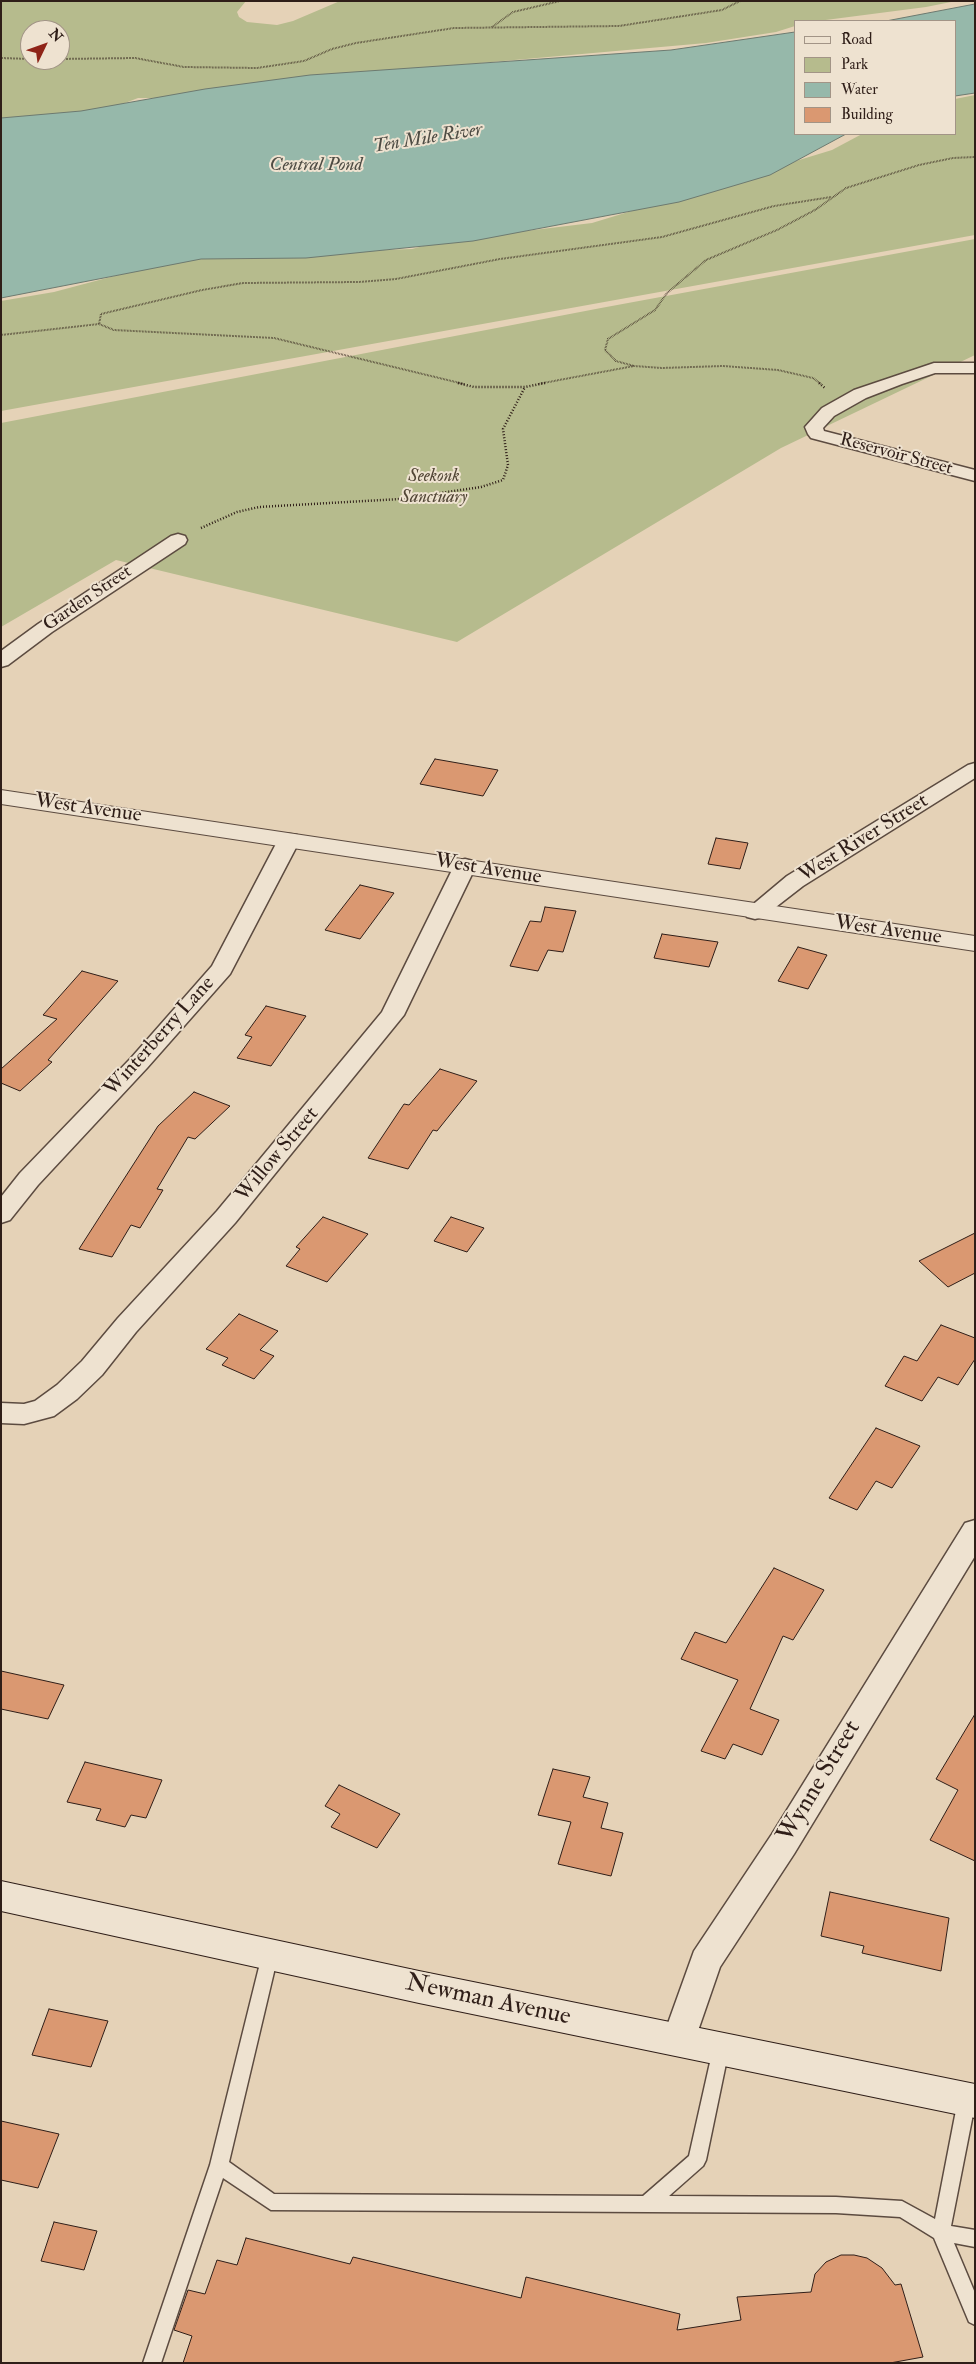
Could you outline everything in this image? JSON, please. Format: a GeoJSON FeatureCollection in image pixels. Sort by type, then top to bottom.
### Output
{"type":"FeatureCollection","features":[{"type":"Feature","properties":{"kind":"street"},"geometry":{"type":"LineString","coordinates":[[828,412],[860,394],[934,368],[975,368]]}},
{"type":"Feature","properties":{"kind":"street","name":"Reservoir Street"},"geometry":{"type":"LineString","coordinates":[[828,412],[814,427],[817,434],[975,476]]}},
{"type":"Feature","properties":{"kind":"street","name":"Garden Street"},"geometry":{"type":"LineString","coordinates":[[1,661],[45,628],[178,540]]}},
{"type":"Feature","properties":{"kind":"street","name":"West River Street"},"geometry":{"type":"LineString","coordinates":[[756,912],[795,882],[975,768]]}},
{"type":"Feature","properties":{"kind":"street","name":"West Avenue"},"geometry":{"type":"LineString","coordinates":[[1,797],[975,944]]}},
{"type":"Feature","properties":{"kind":"street","name":"Winterberry Lane"},"geometry":{"type":"LineString","coordinates":[[1,1214],[29,1179],[139,1063],[222,969],[289,840]]}},
{"type":"Feature","properties":{"kind":"street","name":"Willow Street"},"geometry":{"type":"LineString","coordinates":[[1,1413],[24,1414],[44,1409],[66,1392],[92,1368],[127,1325],[226,1217],[392,1015],[466,866]]}},
{"type":"Feature","properties":{"kind":"street","name":"Wynne Street"},"geometry":{"type":"LineString","coordinates":[[679,2040],[706,1962],[783,1844],[975,1531]]}},
{"type":"Feature","properties":{"kind":"street","name":"Newman Avenue"},"geometry":{"type":"LineString","coordinates":[[1,1896],[270,1955],[971,2101]]}},
{"type":"Feature","properties":{"kind":"lane"},"geometry":{"type":"LineString","coordinates":[[152,2363],[219,2165],[270,1955]]}},
{"type":"Feature","properties":{"kind":"lane"},"geometry":{"type":"LineString","coordinates":[[646,2204],[697,2160],[721,2049]]}},
{"type":"Feature","properties":{"kind":"lane"},"geometry":{"type":"LineString","coordinates":[[971,2101],[941,2232],[975,2316]]}},
{"type":"Feature","properties":{"kind":"lane"},"geometry":{"type":"LineString","coordinates":[[219,2165],[271,2202],[836,2205],[902,2209],[941,2232],[975,2239]]}},
{"type":"Feature","properties":{"kind":"path"},"geometry":{"type":"LineString","coordinates":[[490,28],[513,12],[560,1]]}},
{"type":"Feature","properties":{"kind":"path"},"geometry":{"type":"LineString","coordinates":[[70,59],[135,58],[184,67],[220,70],[257,68],[304,61],[332,48],[356,43],[454,28],[619,26],[722,10],[740,1]]}},
{"type":"Feature","properties":{"kind":"path"},"geometry":{"type":"LineString","coordinates":[[1,58],[20,59]]}},
{"type":"Feature","properties":{"kind":"path"},"geometry":{"type":"LineString","coordinates":[[828,412],[825,388],[812,378],[778,370],[723,366],[662,368],[634,366],[616,361],[605,350],[608,339],[655,310],[667,293],[706,260],[777,230],[814,210],[846,188],[881,175],[928,163],[975,157]]}},
{"type":"Feature","properties":{"kind":"path"},"geometry":{"type":"LineString","coordinates":[[99,324],[101,314],[202,290],[251,283],[360,282],[396,279],[500,259],[662,236],[774,206],[831,197]]}},
{"type":"Feature","properties":{"kind":"path"},"geometry":{"type":"LineString","coordinates":[[1,335],[99,324],[114,330],[274,338],[474,387],[525,387],[634,366]]}},
{"type":"Feature","properties":{"kind":"path"},"geometry":{"type":"LineString","coordinates":[[178,540],[237,512],[259,507],[352,504],[400,499],[481,487],[503,480],[508,465],[503,429],[525,387]]}},
{"type":"Feature","properties":{"kind":"green space"},"geometry":{"type":"Polygon","coordinates":[[[1,1],[246,1],[237,12],[239,17],[247,22],[277,25],[293,21],[340,1],[956,1],[926,7],[826,20],[794,20],[794,26],[776,32],[706,43],[458,65],[174,98],[138,98],[107,110],[1,128],[1,1]]]}},
{"type":"Feature","properties":{"kind":"green space"},"geometry":{"type":"Polygon","coordinates":[[[975,95],[975,235],[1,411],[1,301],[54,292],[133,271],[210,256],[412,249],[442,241],[592,223],[832,150],[860,135],[956,135],[956,99],[975,95]]]}},
{"type":"Feature","properties":{"kind":"green space","name":"Seekonk Sanctuary"},"geometry":{"type":"Polygon","coordinates":[[[975,239],[975,355],[781,448],[457,642],[116,560],[1,627],[1,423],[601,308],[975,239]]]}},
{"type":"Feature","properties":{"kind":"water"},"geometry":{"type":"Polygon","coordinates":[[[975,4],[975,93],[956,96],[956,20],[891,20],[975,4]]]}},
{"type":"Feature","properties":{"kind":"water","name":"Central Pond"},"geometry":{"type":"Polygon","coordinates":[[[794,32],[794,135],[844,135],[770,175],[679,202],[473,241],[306,258],[201,259],[1,298],[1,118],[81,111],[205,89],[310,75],[671,50],[794,32]]]}},
{"type":"Feature","properties":{"kind":"building"},"geometry":{"type":"Polygon","coordinates":[[[435,759],[498,770],[483,796],[420,784],[435,759]]]}},
{"type":"Feature","properties":{"kind":"building"},"geometry":{"type":"Polygon","coordinates":[[[716,838],[748,843],[740,869],[708,864],[716,838]]]}},
{"type":"Feature","properties":{"kind":"building"},"geometry":{"type":"Polygon","coordinates":[[[360,885],[394,893],[360,939],[325,930],[360,885]]]}},
{"type":"Feature","properties":{"kind":"building"},"geometry":{"type":"Polygon","coordinates":[[[545,907],[576,911],[563,952],[548,950],[538,971],[510,966],[530,921],[541,922],[545,907]]]}},
{"type":"Feature","properties":{"kind":"building"},"geometry":{"type":"Polygon","coordinates":[[[662,934],[718,942],[709,967],[654,958],[662,934]]]}},
{"type":"Feature","properties":{"kind":"building"},"geometry":{"type":"Polygon","coordinates":[[[798,947],[827,955],[808,989],[778,981],[798,947]]]}},
{"type":"Feature","properties":{"kind":"building"},"geometry":{"type":"Polygon","coordinates":[[[82,971],[118,981],[48,1060],[52,1062],[20,1091],[1,1083],[1,1069],[57,1019],[43,1015],[82,971]]]}},
{"type":"Feature","properties":{"kind":"building"},"geometry":{"type":"Polygon","coordinates":[[[266,1006],[306,1016],[271,1066],[237,1058],[252,1037],[245,1035],[266,1006]]]}},
{"type":"Feature","properties":{"kind":"building"},"geometry":{"type":"Polygon","coordinates":[[[440,1069],[477,1081],[437,1131],[433,1130],[408,1169],[368,1158],[404,1104],[409,1105],[440,1069]]]}},
{"type":"Feature","properties":{"kind":"building"},"geometry":{"type":"Polygon","coordinates":[[[194,1092],[230,1106],[195,1139],[188,1137],[157,1189],[163,1190],[140,1228],[131,1225],[112,1257],[79,1249],[158,1126],[194,1092]]]}},
{"type":"Feature","properties":{"kind":"building"},"geometry":{"type":"Polygon","coordinates":[[[323,1217],[368,1234],[327,1282],[286,1266],[300,1249],[296,1247],[323,1217]]]}},
{"type":"Feature","properties":{"kind":"building"},"geometry":{"type":"Polygon","coordinates":[[[451,1217],[484,1228],[467,1252],[434,1241],[451,1217]]]}},
{"type":"Feature","properties":{"kind":"building"},"geometry":{"type":"Polygon","coordinates":[[[975,1233],[975,1273],[948,1287],[919,1261],[975,1233]]]}},
{"type":"Feature","properties":{"kind":"building"},"geometry":{"type":"Polygon","coordinates":[[[239,1314],[278,1331],[260,1350],[274,1356],[254,1379],[222,1365],[228,1358],[206,1349],[239,1314]]]}},
{"type":"Feature","properties":{"kind":"building"},"geometry":{"type":"Polygon","coordinates":[[[941,1325],[975,1338],[975,1359],[958,1385],[938,1377],[922,1401],[885,1386],[904,1356],[917,1361],[941,1325]]]}},
{"type":"Feature","properties":{"kind":"building"},"geometry":{"type":"Polygon","coordinates":[[[876,1428],[920,1446],[892,1488],[876,1481],[857,1510],[829,1498],[876,1428]]]}},
{"type":"Feature","properties":{"kind":"building"},"geometry":{"type":"Polygon","coordinates":[[[774,1568],[824,1590],[793,1640],[783,1636],[750,1709],[779,1720],[762,1755],[733,1744],[725,1759],[701,1751],[738,1680],[681,1659],[695,1632],[726,1643],[774,1568]]]}},
{"type":"Feature","properties":{"kind":"building"},"geometry":{"type":"Polygon","coordinates":[[[1,1671],[64,1685],[48,1719],[1,1709],[1,1671]]]}},
{"type":"Feature","properties":{"kind":"building"},"geometry":{"type":"Polygon","coordinates":[[[975,1714],[975,1861],[930,1840],[958,1790],[936,1779],[975,1714]]]}},
{"type":"Feature","properties":{"kind":"building"},"geometry":{"type":"Polygon","coordinates":[[[85,1762],[162,1780],[146,1818],[131,1815],[125,1827],[96,1820],[101,1809],[67,1802],[85,1762]]]}},
{"type":"Feature","properties":{"kind":"building"},"geometry":{"type":"Polygon","coordinates":[[[553,1769],[590,1777],[583,1797],[608,1803],[601,1828],[623,1833],[611,1876],[558,1864],[571,1822],[538,1815],[553,1769]]]}},
{"type":"Feature","properties":{"kind":"building"},"geometry":{"type":"Polygon","coordinates":[[[339,1785],[400,1814],[377,1848],[331,1827],[340,1814],[325,1806],[339,1785]]]}},
{"type":"Feature","properties":{"kind":"building"},"geometry":{"type":"Polygon","coordinates":[[[830,1892],[949,1918],[941,1971],[862,1953],[864,1946],[821,1936],[830,1892]]]}},
{"type":"Feature","properties":{"kind":"building"},"geometry":{"type":"Polygon","coordinates":[[[49,2009],[108,2021],[91,2067],[32,2055],[49,2009]]]}},
{"type":"Feature","properties":{"kind":"building"},"geometry":{"type":"Polygon","coordinates":[[[1,2121],[59,2134],[38,2188],[1,2180],[1,2121]]]}},
{"type":"Feature","properties":{"kind":"building"},"geometry":{"type":"Polygon","coordinates":[[[54,2222],[97,2231],[84,2270],[41,2261],[54,2222]]]}},
{"type":"Feature","properties":{"kind":"building"},"geometry":{"type":"Polygon","coordinates":[[[246,2238],[350,2264],[353,2257],[521,2298],[526,2277],[680,2314],[677,2330],[741,2320],[737,2297],[811,2292],[815,2274],[826,2262],[841,2255],[854,2255],[867,2258],[882,2268],[895,2285],[901,2284],[923,2357],[890,2363],[183,2363],[192,2336],[174,2330],[188,2290],[205,2294],[217,2260],[237,2265],[246,2238]]]}},
{"type":"Feature","properties":{"kind":"water label","name":"Ten Mile River"},"geometry":{"type":"Point","coordinates":[428,139]}}]}
